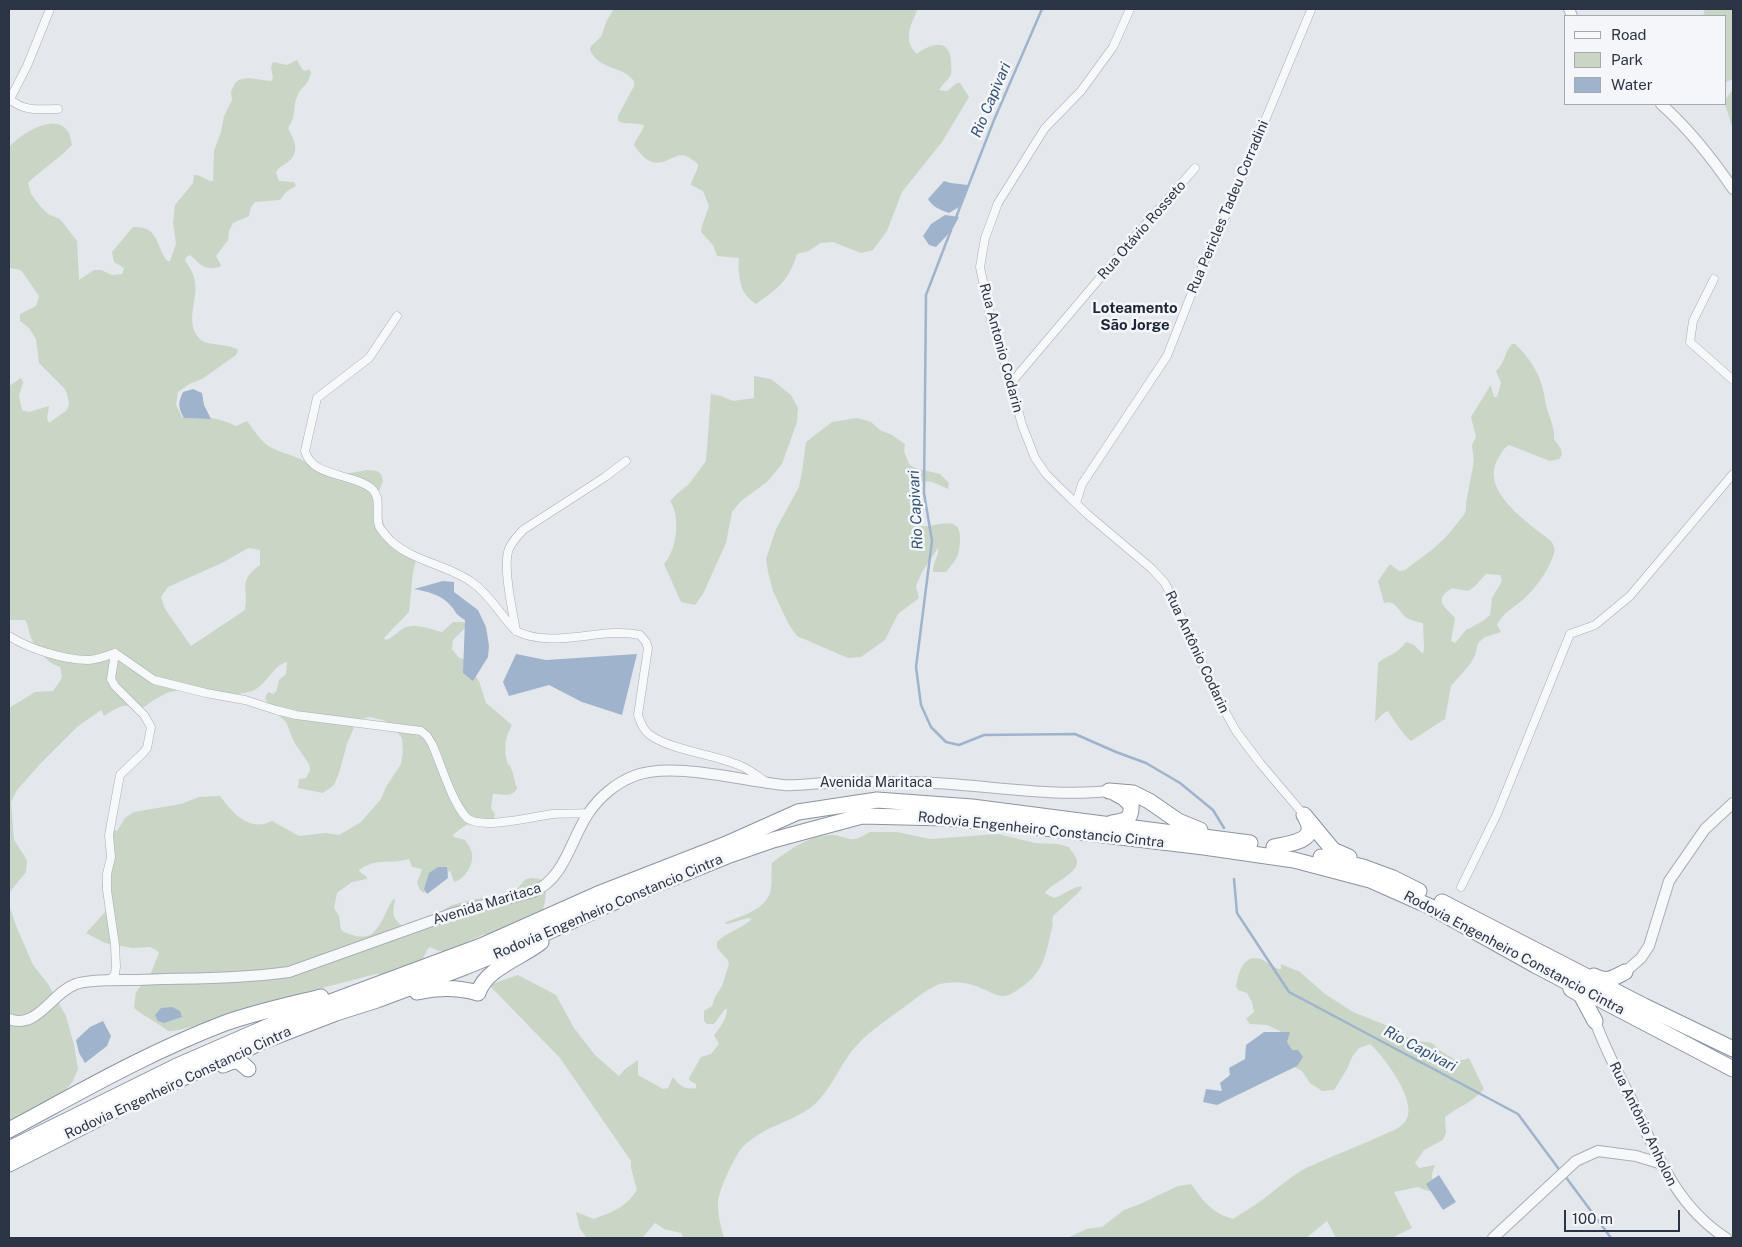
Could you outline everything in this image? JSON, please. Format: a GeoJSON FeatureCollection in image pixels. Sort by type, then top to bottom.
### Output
{"type":"FeatureCollection","features":[{"type":"Feature","properties":{"kind":"highway"},"geometry":{"type":"LineString","coordinates":[[1109,791],[1124,798],[1131,805],[1132,813],[1130,817],[1123,821],[1109,824]]}},
{"type":"Feature","properties":{"kind":"highway"},"geometry":{"type":"LineString","coordinates":[[1109,791],[1133,793],[1149,801],[1178,821],[1226,840]]}},
{"type":"Feature","properties":{"kind":"highway","name":"Rodovia Engenheiro Constancio Cintra"},"geometry":{"type":"LineString","coordinates":[[9,1150],[177,1066],[290,1017],[482,946],[598,894],[724,844],[798,812],[876,800],[972,807],[1274,846],[1363,867],[1392,878],[1552,959],[1733,1069]]}},
{"type":"Feature","properties":{"kind":"highway"},"geometry":{"type":"LineString","coordinates":[[1274,846],[1300,841],[1306,836],[1309,828],[1304,815]]}},
{"type":"Feature","properties":{"kind":"highway"},"geometry":{"type":"LineString","coordinates":[[1304,815],[1333,850],[1392,878]]}},
{"type":"Feature","properties":{"kind":"highway","name":"Rodovia Engenheiro Constancio Cintra"},"geometry":{"type":"LineString","coordinates":[[9,1164],[141,1097],[203,1069],[214,1069],[236,1060],[248,1068],[249,1057],[266,1040],[482,960],[630,894],[727,856],[773,840],[862,816],[945,818],[1048,828],[1195,846],[1294,860],[1370,880],[1431,907],[1535,965],[1641,1012],[1733,1049]]}},
{"type":"Feature","properties":{"kind":"highway"},"geometry":{"type":"LineString","coordinates":[[377,1000],[390,999],[421,991],[450,988],[478,993],[479,987],[490,975],[535,947],[567,922]]}},
{"type":"Feature","properties":{"kind":"highway"},"geometry":{"type":"LineString","coordinates":[[1552,959],[1602,980],[1613,978],[1625,972]]}},
{"type":"Feature","properties":{"kind":"highway"},"geometry":{"type":"LineString","coordinates":[[1535,965],[1581,995],[1595,1021]]}},
{"type":"Feature","properties":{"kind":"highway"},"geometry":{"type":"LineString","coordinates":[[1625,972],[1614,982],[1614,988],[1641,1012]]}},
{"type":"Feature","properties":{"kind":"highway"},"geometry":{"type":"LineString","coordinates":[[9,1130],[131,1064],[225,1023],[327,995],[354,994]]}},
{"type":"Feature","properties":{"kind":"highway"},"geometry":{"type":"LineString","coordinates":[[1595,1021],[1595,1005],[1641,1012]]}},
{"type":"Feature","properties":{"kind":"street"},"geometry":{"type":"LineString","coordinates":[[50,9],[27,66],[9,100],[25,108],[58,109]]}},
{"type":"Feature","properties":{"kind":"street","name":"Rua Antonio Codarin"},"geometry":{"type":"LineString","coordinates":[[1076,503],[1046,474],[1035,458],[1022,425],[991,320],[980,267],[985,238],[998,203],[1044,128],[1081,91],[1113,46],[1130,9]]}},
{"type":"Feature","properties":{"kind":"street","name":"Rua Pericles Tadeu Corradini"},"geometry":{"type":"LineString","coordinates":[[1076,503],[1082,484],[1167,356],[1206,257],[1224,219],[1311,10]]}},
{"type":"Feature","properties":{"kind":"street"},"geometry":{"type":"LineString","coordinates":[[1662,105],[1674,115],[1711,156],[1733,189]]}},
{"type":"Feature","properties":{"kind":"street","name":"Rua Otávio Rosseto"},"geometry":{"type":"LineString","coordinates":[[1011,383],[1195,168]]}},
{"type":"Feature","properties":{"kind":"street"},"geometry":{"type":"LineString","coordinates":[[1714,279],[1693,321],[1690,342],[1733,380]]}},
{"type":"Feature","properties":{"kind":"street"},"geometry":{"type":"LineString","coordinates":[[397,316],[369,358],[317,398],[305,451],[307,459],[316,467],[354,479],[373,490],[376,495],[379,526],[392,542],[404,550],[472,582],[484,592],[516,631],[524,635],[542,638],[616,634],[640,635],[648,648],[638,715],[641,725],[645,730],[650,735],[666,742],[738,764],[766,782]]}},
{"type":"Feature","properties":{"kind":"street"},"geometry":{"type":"LineString","coordinates":[[516,631],[507,563],[509,548],[523,530],[605,477],[626,461]]}},
{"type":"Feature","properties":{"kind":"street"},"geometry":{"type":"LineString","coordinates":[[1460,887],[1497,814],[1570,634],[1595,625],[1630,596],[1733,474]]}},
{"type":"Feature","properties":{"kind":"street","name":"Rua Antônio Codarin"},"geometry":{"type":"LineString","coordinates":[[1076,503],[1151,568],[1165,583],[1197,650],[1213,690],[1236,731],[1304,815]]}},
{"type":"Feature","properties":{"kind":"street"},"geometry":{"type":"LineString","coordinates":[[9,636],[26,645],[65,657],[90,660],[115,653]]}},
{"type":"Feature","properties":{"kind":"street"},"geometry":{"type":"LineString","coordinates":[[115,653],[154,680],[169,684],[245,700],[296,715],[421,731],[432,744],[456,802],[468,819],[473,822],[494,823],[556,814],[588,813]]}},
{"type":"Feature","properties":{"kind":"street"},"geometry":{"type":"LineString","coordinates":[[109,981],[115,974],[116,967],[107,874],[111,857],[110,835],[120,775],[147,748],[151,727],[144,715],[115,686],[111,679],[115,653]]}},
{"type":"Feature","properties":{"kind":"street","name":"Avenida Maritaca"},"geometry":{"type":"LineString","coordinates":[[9,1020],[18,1022],[29,1021],[66,989],[76,984],[289,972],[454,913],[544,888],[557,874],[588,813],[604,794],[633,776],[649,771],[672,770],[785,785],[870,782],[934,783],[1064,792],[1088,793],[1109,791]]}},
{"type":"Feature","properties":{"kind":"street"},"geometry":{"type":"LineString","coordinates":[[1625,972],[1641,958],[1650,946],[1669,881],[1705,829],[1733,803]]}},
{"type":"Feature","properties":{"kind":"street","name":"Rua Antônio Anholon"},"geometry":{"type":"LineString","coordinates":[[1595,1021],[1662,1164],[1678,1193],[1712,1229],[1726,1238]]}},
{"type":"Feature","properties":{"kind":"street"},"geometry":{"type":"LineString","coordinates":[[1493,1238],[1576,1161],[1598,1150],[1636,1156],[1662,1164]]}},
{"type":"Feature","properties":{"kind":"green space"},"geometry":{"type":"Polygon","coordinates":[[[614,9],[918,9],[909,32],[912,49],[917,54],[939,45],[947,49],[950,54],[951,73],[939,90],[947,91],[957,83],[960,83],[969,97],[942,142],[902,192],[887,231],[873,250],[861,253],[833,242],[820,243],[809,251],[797,254],[786,278],[770,294],[756,304],[744,292],[740,282],[739,258],[717,256],[713,245],[701,232],[709,206],[703,191],[691,185],[698,164],[688,157],[681,155],[657,163],[649,161],[634,145],[644,125],[618,121],[618,116],[634,86],[634,81],[623,72],[599,61],[590,50],[591,46],[601,37],[607,20],[614,9]]]}},
{"type":"Feature","properties":{"kind":"green space"},"geometry":{"type":"Polygon","coordinates":[[[1705,9],[1733,9],[1733,79],[1727,82],[1727,15],[1703,15],[1705,9]]]}},
{"type":"Feature","properties":{"kind":"green space"},"geometry":{"type":"Polygon","coordinates":[[[297,60],[302,69],[305,71],[309,69],[311,73],[308,81],[298,94],[292,120],[288,128],[295,146],[294,154],[276,173],[279,181],[294,182],[296,186],[286,192],[280,200],[255,202],[251,207],[249,216],[233,223],[229,231],[228,240],[216,256],[221,265],[220,267],[210,268],[201,264],[190,255],[186,257],[185,261],[192,271],[195,282],[192,319],[195,333],[203,341],[229,346],[238,350],[236,355],[202,379],[189,384],[178,392],[176,405],[182,417],[215,419],[236,426],[247,421],[259,437],[270,447],[300,459],[312,468],[339,475],[367,470],[377,471],[381,474],[383,481],[379,491],[378,506],[387,533],[416,560],[409,612],[384,638],[386,640],[393,637],[402,629],[411,626],[442,632],[453,622],[467,624],[453,640],[452,649],[459,658],[468,660],[470,668],[479,681],[486,703],[512,725],[505,751],[507,763],[512,770],[517,788],[510,794],[493,794],[491,808],[495,814],[494,818],[472,823],[453,835],[465,840],[471,850],[471,865],[466,874],[454,882],[450,870],[440,884],[424,893],[420,890],[417,883],[422,869],[412,867],[409,859],[377,862],[365,866],[359,870],[367,879],[352,882],[337,893],[334,908],[339,916],[341,930],[356,936],[364,937],[370,935],[379,925],[394,898],[393,911],[395,918],[408,931],[422,927],[452,905],[475,899],[506,896],[516,890],[526,879],[532,878],[540,879],[543,883],[546,894],[543,910],[549,913],[499,932],[482,935],[454,951],[439,951],[430,947],[422,961],[395,976],[376,974],[299,994],[215,1021],[180,1030],[168,1031],[134,1008],[136,992],[151,973],[159,953],[150,947],[132,948],[105,943],[86,933],[106,911],[102,886],[115,859],[111,829],[117,831],[125,818],[134,812],[181,804],[199,797],[220,796],[236,814],[249,823],[264,824],[272,821],[299,836],[326,833],[339,835],[361,822],[381,799],[386,787],[401,764],[402,738],[393,727],[383,720],[369,717],[357,720],[334,785],[323,793],[298,788],[299,779],[306,778],[310,770],[309,764],[294,742],[286,722],[269,707],[265,698],[268,692],[273,694],[276,692],[279,680],[286,674],[287,662],[278,667],[261,685],[252,691],[218,695],[175,691],[159,697],[144,707],[123,706],[104,716],[101,710],[77,727],[17,790],[11,802],[14,840],[27,860],[26,872],[9,893],[9,708],[35,692],[53,691],[62,678],[60,667],[46,659],[35,645],[25,620],[9,619],[9,386],[21,378],[23,382],[19,396],[22,410],[29,412],[49,406],[47,418],[49,423],[67,410],[69,404],[64,388],[39,363],[36,339],[29,328],[20,321],[20,314],[36,306],[39,296],[21,270],[9,268],[9,147],[30,131],[47,124],[63,126],[69,133],[72,145],[28,183],[31,194],[40,206],[48,214],[60,219],[77,241],[79,280],[94,270],[101,270],[112,275],[122,274],[124,268],[114,262],[112,252],[133,227],[148,229],[155,237],[167,261],[170,261],[176,244],[173,222],[175,205],[193,183],[194,175],[213,181],[214,151],[221,132],[224,116],[232,100],[231,92],[235,83],[248,78],[271,81],[273,78],[271,67],[273,62],[287,65],[297,60]],[[248,548],[224,562],[168,587],[161,597],[165,609],[191,646],[245,610],[246,580],[260,565],[260,550],[248,548]]]}},
{"type":"Feature","properties":{"kind":"green space"},"geometry":{"type":"Polygon","coordinates":[[[1733,89],[1733,130],[1725,105],[1727,105],[1727,98],[1733,89]]]}},
{"type":"Feature","properties":{"kind":"green space"},"geometry":{"type":"Polygon","coordinates":[[[1515,344],[1537,372],[1553,428],[1554,439],[1561,449],[1562,455],[1559,459],[1550,461],[1509,445],[1501,453],[1494,469],[1495,482],[1508,505],[1551,541],[1554,554],[1547,570],[1537,585],[1500,620],[1497,625],[1501,632],[1485,637],[1478,643],[1471,663],[1451,686],[1445,719],[1411,741],[1402,732],[1388,711],[1375,722],[1378,663],[1397,652],[1406,642],[1414,645],[1423,654],[1423,623],[1407,618],[1392,603],[1384,603],[1378,581],[1390,564],[1399,571],[1405,570],[1433,549],[1446,537],[1464,515],[1474,461],[1472,445],[1476,437],[1471,417],[1490,386],[1494,397],[1497,397],[1501,383],[1496,371],[1501,365],[1509,347],[1515,344]],[[1486,574],[1468,591],[1452,588],[1443,596],[1442,603],[1455,618],[1451,641],[1455,643],[1466,630],[1490,615],[1492,598],[1502,581],[1500,575],[1486,574]]]}},
{"type":"Feature","properties":{"kind":"green space"},"geometry":{"type":"Polygon","coordinates":[[[754,376],[771,379],[791,395],[798,408],[797,422],[782,464],[767,482],[741,501],[732,512],[726,543],[703,594],[695,605],[681,602],[664,564],[672,550],[676,533],[676,515],[670,501],[689,484],[706,461],[711,394],[733,401],[754,398],[754,376]]]}},
{"type":"Feature","properties":{"kind":"green space"},"geometry":{"type":"Polygon","coordinates":[[[857,418],[871,422],[880,430],[892,435],[905,444],[904,451],[909,464],[915,468],[940,474],[949,483],[948,489],[926,481],[919,483],[914,497],[915,524],[928,526],[949,523],[955,525],[959,529],[960,543],[957,556],[946,572],[933,572],[938,548],[922,572],[916,586],[919,598],[898,614],[885,640],[861,657],[848,658],[797,636],[789,625],[773,591],[766,559],[776,529],[799,487],[806,442],[832,422],[857,418]]]}},
{"type":"Feature","properties":{"kind":"green space"},"geometry":{"type":"Polygon","coordinates":[[[870,832],[897,832],[930,839],[998,834],[1035,843],[1058,844],[1069,847],[1077,860],[1076,865],[1074,870],[1045,893],[1054,898],[1077,887],[1081,886],[1082,888],[1053,916],[1053,924],[1043,962],[1039,970],[1026,984],[1006,996],[994,994],[965,983],[953,982],[932,987],[862,1039],[851,1052],[827,1091],[811,1108],[765,1131],[744,1145],[731,1167],[719,1196],[718,1210],[724,1238],[684,1238],[681,1233],[664,1229],[655,1223],[642,1238],[587,1238],[580,1229],[576,1212],[594,1219],[613,1211],[628,1201],[637,1190],[631,1161],[560,1058],[489,985],[518,975],[556,995],[574,1028],[595,1055],[619,1076],[638,1060],[638,1075],[663,1089],[668,1088],[673,1077],[683,1087],[696,1088],[696,1084],[690,1081],[689,1078],[701,1057],[711,1054],[719,1044],[714,1035],[723,1023],[727,1013],[727,1009],[725,1009],[714,1024],[707,1024],[704,1021],[704,1011],[712,1006],[722,986],[729,964],[717,948],[717,942],[752,919],[748,918],[728,924],[724,923],[753,911],[765,901],[771,888],[772,863],[792,848],[807,840],[824,836],[835,835],[855,839],[870,832]]]}},
{"type":"Feature","properties":{"kind":"green space"},"geometry":{"type":"Polygon","coordinates":[[[9,905],[33,965],[48,984],[66,1016],[78,1069],[73,1081],[63,1093],[9,1123],[9,905]]]}},
{"type":"Feature","properties":{"kind":"green space"},"geometry":{"type":"Polygon","coordinates":[[[1253,958],[1261,959],[1278,969],[1281,969],[1281,964],[1300,972],[1325,994],[1353,1012],[1393,1028],[1412,1040],[1432,1043],[1454,1059],[1464,1060],[1469,1058],[1484,1089],[1475,1098],[1445,1117],[1446,1133],[1443,1140],[1424,1150],[1415,1163],[1419,1168],[1435,1165],[1432,1174],[1433,1191],[1418,1187],[1394,1192],[1412,1228],[1392,1238],[1336,1238],[1327,1221],[1306,1238],[1067,1238],[1087,1229],[1102,1227],[1124,1210],[1178,1186],[1191,1184],[1209,1206],[1219,1214],[1233,1219],[1259,1203],[1302,1170],[1366,1143],[1401,1126],[1405,1122],[1408,1114],[1408,1104],[1404,1093],[1391,1069],[1370,1044],[1359,1048],[1334,1090],[1322,1091],[1310,1083],[1302,1071],[1291,1065],[1280,1031],[1267,1025],[1250,1024],[1246,1019],[1254,1012],[1252,1002],[1247,993],[1238,990],[1236,986],[1243,965],[1253,958]]]}},
{"type":"Feature","properties":{"kind":"water"},"geometry":{"type":"Polygon","coordinates":[[[944,181],[968,185],[959,207],[949,213],[937,208],[928,199],[944,181]]]}},
{"type":"Feature","properties":{"kind":"water"},"geometry":{"type":"Polygon","coordinates":[[[945,215],[959,217],[952,230],[936,247],[929,245],[923,236],[931,224],[945,215]]]}},
{"type":"Feature","properties":{"kind":"water"},"geometry":{"type":"Polygon","coordinates":[[[193,389],[202,393],[204,405],[211,419],[184,418],[179,405],[180,399],[183,392],[193,389]]]}},
{"type":"Feature","properties":{"kind":"water"},"geometry":{"type":"Polygon","coordinates":[[[443,581],[454,582],[454,592],[478,610],[486,627],[489,646],[488,657],[473,681],[463,673],[465,620],[443,599],[434,594],[414,589],[443,581]]]}},
{"type":"Feature","properties":{"kind":"water"},"geometry":{"type":"Polygon","coordinates":[[[516,654],[546,660],[637,654],[622,715],[582,702],[549,685],[509,696],[503,682],[516,654]]]}},
{"type":"Feature","properties":{"kind":"water"},"geometry":{"type":"Polygon","coordinates":[[[438,867],[447,867],[448,878],[427,894],[424,889],[429,873],[438,867]]]}},
{"type":"Feature","properties":{"kind":"water"},"geometry":{"type":"Polygon","coordinates":[[[172,1007],[180,1011],[182,1017],[164,1023],[158,1021],[155,1015],[161,1008],[172,1007]]]}},
{"type":"Feature","properties":{"kind":"water"},"geometry":{"type":"Polygon","coordinates":[[[103,1021],[111,1036],[107,1046],[85,1063],[79,1053],[76,1040],[90,1027],[103,1021]]]}},
{"type":"Feature","properties":{"kind":"water"},"geometry":{"type":"Polygon","coordinates":[[[1264,1032],[1290,1032],[1287,1042],[1292,1050],[1298,1050],[1303,1057],[1297,1066],[1217,1105],[1203,1102],[1206,1089],[1222,1091],[1220,1083],[1230,1075],[1229,1068],[1245,1059],[1246,1045],[1264,1032]]]}},
{"type":"Feature","properties":{"kind":"water"},"geometry":{"type":"Polygon","coordinates":[[[1439,1175],[1456,1202],[1443,1210],[1426,1184],[1439,1175]]]}},
{"type":"Feature","properties":{"kind":"waterway","name":"Rio Capivari"},"geometry":{"type":"LineString","coordinates":[[955,220],[994,120],[1042,9]]}},
{"type":"Feature","properties":{"kind":"waterway","name":"Rio Capivari"},"geometry":{"type":"LineString","coordinates":[[951,230],[926,295],[924,493],[932,541],[916,667],[921,705],[931,727],[946,742],[959,745],[984,735],[1075,734],[1146,763],[1180,783],[1213,810],[1224,828]]}},
{"type":"Feature","properties":{"kind":"waterway","name":"Rio Capivari"},"geometry":{"type":"LineString","coordinates":[[1234,879],[1237,913],[1289,992],[1518,1114],[1561,1172]]}},
{"type":"Feature","properties":{"kind":"waterway","name":"Rio Capivari"},"geometry":{"type":"LineString","coordinates":[[1565,1176],[1611,1238]]}},
{"type":"Feature","properties":{"kind":"district","name":"Loteamento São Jorge"},"geometry":{"type":"Point","coordinates":[1135,316]}}]}
